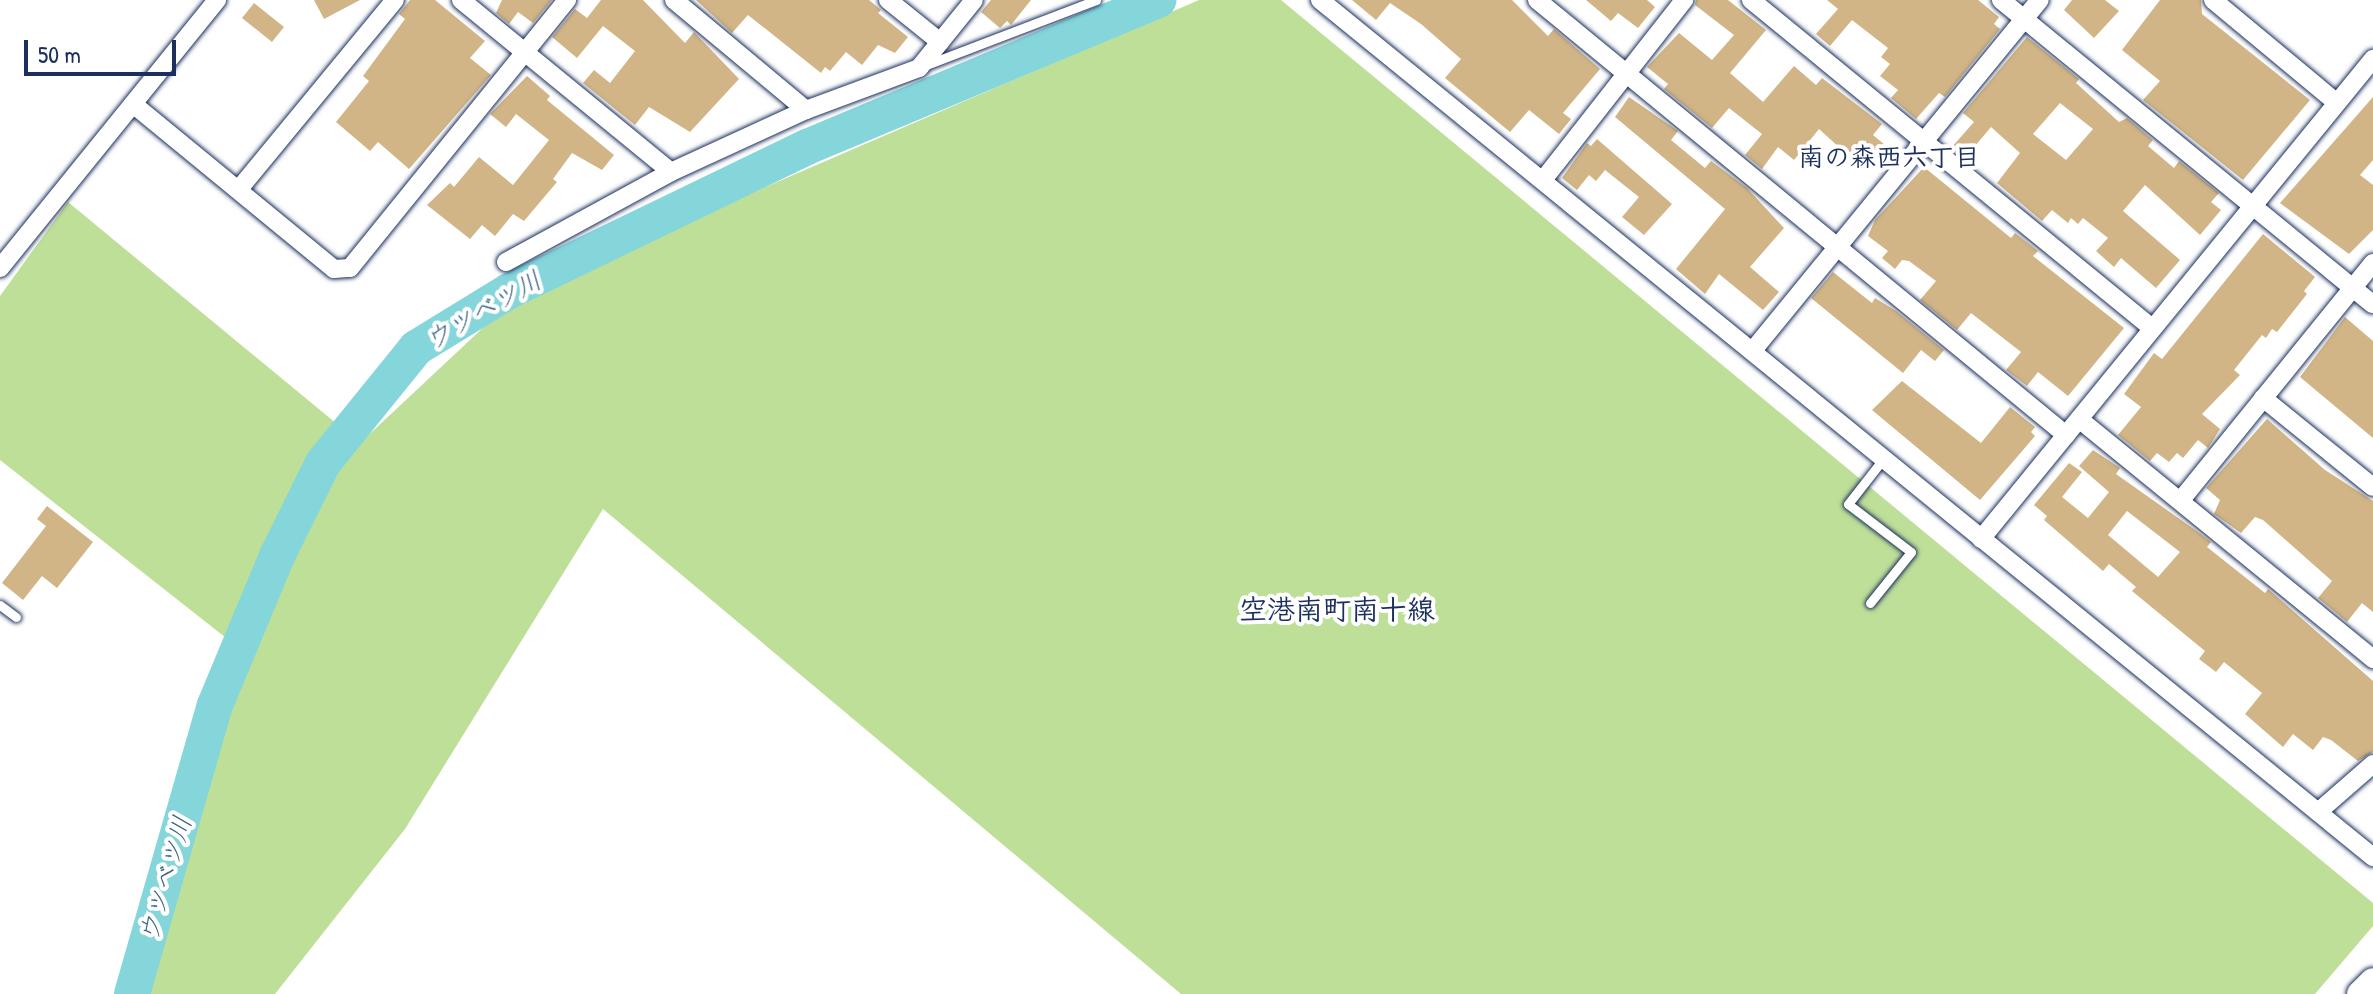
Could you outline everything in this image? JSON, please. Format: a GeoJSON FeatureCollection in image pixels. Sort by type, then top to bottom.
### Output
{"type":"FeatureCollection","features":[{"type":"Feature","properties":{"kind":"main road"},"geometry":{"type":"LineString","coordinates":[[2360,994],[2373,981]]}},
{"type":"Feature","properties":{"kind":"street"},"geometry":{"type":"LineString","coordinates":[[0,268],[217,0]]}},
{"type":"Feature","properties":{"kind":"street"},"geometry":{"type":"LineString","coordinates":[[239,189],[395,0]]}},
{"type":"Feature","properties":{"kind":"street"},"geometry":{"type":"LineString","coordinates":[[461,0],[671,172]]}},
{"type":"Feature","properties":{"kind":"street"},"geometry":{"type":"LineString","coordinates":[[133,104],[334,269],[350,268],[567,0]]}},
{"type":"Feature","properties":{"kind":"street"},"geometry":{"type":"LineString","coordinates":[[674,0],[806,110]]}},
{"type":"Feature","properties":{"kind":"street"},"geometry":{"type":"LineString","coordinates":[[888,0],[940,42]]}},
{"type":"Feature","properties":{"kind":"street"},"geometry":{"type":"LineString","coordinates":[[506,262],[671,172],[806,110],[919,68],[974,0]]}},
{"type":"Feature","properties":{"kind":"street"},"geometry":{"type":"LineString","coordinates":[[1320,0],[1754,349],[1981,539],[2373,857]]}},
{"type":"Feature","properties":{"kind":"street"},"geometry":{"type":"LineString","coordinates":[[1537,0],[2066,435]]}},
{"type":"Feature","properties":{"kind":"street"},"geometry":{"type":"LineString","coordinates":[[1543,180],[1684,0]]}},
{"type":"Feature","properties":{"kind":"street"},"geometry":{"type":"LineString","coordinates":[[1751,0],[2152,328]]}},
{"type":"Feature","properties":{"kind":"street"},"geometry":{"type":"LineString","coordinates":[[2001,0],[2373,304]]}},
{"type":"Feature","properties":{"kind":"street"},"geometry":{"type":"LineString","coordinates":[[1754,349],[2040,0]]}},
{"type":"Feature","properties":{"kind":"street"},"geometry":{"type":"LineString","coordinates":[[2213,0],[2337,103]]}},
{"type":"Feature","properties":{"kind":"street"},"geometry":{"type":"LineString","coordinates":[[1981,539],[2373,59]]}},
{"type":"Feature","properties":{"kind":"street"},"geometry":{"type":"LineString","coordinates":[[2181,500],[2373,263]]}},
{"type":"Feature","properties":{"kind":"street"},"geometry":{"type":"LineString","coordinates":[[2263,398],[2373,487]]}},
{"type":"Feature","properties":{"kind":"street"},"geometry":{"type":"LineString","coordinates":[[2079,419],[2373,659]]}},
{"type":"Feature","properties":{"kind":"street"},"geometry":{"type":"LineString","coordinates":[[2318,812],[2373,764]]}},
{"type":"Feature","properties":{"kind":"lane"},"geometry":{"type":"LineString","coordinates":[[919,68],[1096,0]]}},
{"type":"Feature","properties":{"kind":"lane"},"geometry":{"type":"LineString","coordinates":[[1870,603],[1911,552],[1848,504],[1884,458]]}},
{"type":"Feature","properties":{"kind":"lane"},"geometry":{"type":"LineString","coordinates":[[0,605],[16,617]]}},
{"type":"Feature","properties":{"kind":"green space"},"geometry":{"type":"Polygon","coordinates":[[[1199,0],[1281,0],[2373,903],[2373,926],[2315,994],[1181,994],[603,509],[405,829],[275,994],[149,994],[152,967],[236,681],[249,656],[0,460],[0,296],[68,202],[360,443],[520,293],[1199,0]]]}},
{"type":"Feature","properties":{"kind":"building"},"geometry":{"type":"Polygon","coordinates":[[[314,0],[360,0],[324,19],[314,0]]]}},
{"type":"Feature","properties":{"kind":"building"},"geometry":{"type":"Polygon","coordinates":[[[410,0],[435,0],[485,41],[470,58],[491,75],[409,169],[378,142],[370,151],[336,122],[369,81],[363,76],[405,19],[399,14],[410,0]]]}},
{"type":"Feature","properties":{"kind":"building"},"geometry":{"type":"Polygon","coordinates":[[[502,0],[552,0],[533,23],[518,12],[509,24],[496,13],[502,0]]]}},
{"type":"Feature","properties":{"kind":"building"},"geometry":{"type":"Polygon","coordinates":[[[601,0],[643,0],[685,43],[694,32],[739,79],[690,132],[649,107],[635,125],[583,83],[594,70],[610,83],[635,51],[603,26],[577,58],[552,37],[575,9],[587,18],[601,0]]]}},
{"type":"Feature","properties":{"kind":"building"},"geometry":{"type":"Polygon","coordinates":[[[696,0],[869,0],[881,10],[878,13],[908,37],[895,53],[878,45],[862,65],[846,52],[830,71],[825,67],[821,73],[748,15],[732,33],[696,0]]]}},
{"type":"Feature","properties":{"kind":"building"},"geometry":{"type":"Polygon","coordinates":[[[991,0],[1031,0],[1011,25],[1007,21],[1000,28],[981,12],[991,0]]]}},
{"type":"Feature","properties":{"kind":"building"},"geometry":{"type":"Polygon","coordinates":[[[1352,0],[1512,0],[1548,36],[1554,29],[1600,69],[1563,113],[1571,119],[1559,134],[1529,110],[1510,132],[1445,78],[1461,59],[1421,24],[1390,3],[1376,20],[1352,0]]]}},
{"type":"Feature","properties":{"kind":"building"},"geometry":{"type":"Polygon","coordinates":[[[1586,0],[1647,0],[1655,7],[1638,28],[1618,13],[1611,21],[1586,0]]]}},
{"type":"Feature","properties":{"kind":"building"},"geometry":{"type":"Polygon","coordinates":[[[1696,0],[1728,0],[1766,30],[1730,73],[1763,102],[1794,66],[1816,85],[1822,78],[1882,124],[1873,135],[1885,145],[1865,171],[1819,129],[1794,160],[1778,147],[1762,169],[1745,155],[1762,134],[1729,108],[1712,128],[1664,89],[1668,84],[1647,67],[1679,33],[1712,60],[1734,35],[1695,5],[1696,0]]]}},
{"type":"Feature","properties":{"kind":"building"},"geometry":{"type":"Polygon","coordinates":[[[1827,0],[1978,0],[1999,17],[1994,24],[2000,29],[1945,97],[1939,93],[1916,119],[1891,98],[1898,90],[1880,76],[1890,64],[1881,57],[1888,48],[1852,20],[1830,46],[1816,34],[1838,9],[1827,0]]]}},
{"type":"Feature","properties":{"kind":"building"},"geometry":{"type":"Polygon","coordinates":[[[2072,0],[2105,0],[2119,11],[2094,38],[2064,10],[2072,0]]]}},
{"type":"Feature","properties":{"kind":"building"},"geometry":{"type":"Polygon","coordinates":[[[2160,0],[2201,0],[2202,14],[2310,100],[2243,180],[2143,100],[2160,81],[2122,50],[2160,0]]]}},
{"type":"Feature","properties":{"kind":"building"},"geometry":{"type":"Polygon","coordinates":[[[254,3],[284,27],[272,42],[242,18],[254,3]]]}},
{"type":"Feature","properties":{"kind":"building"},"geometry":{"type":"Polygon","coordinates":[[[2027,37],[2079,79],[2076,83],[2119,122],[2127,118],[2153,140],[2148,146],[2174,168],[2179,161],[2219,193],[2211,202],[2221,210],[2200,235],[2145,185],[2123,211],[2180,260],[2156,288],[2121,258],[2114,267],[2096,251],[2108,238],[2083,218],[2078,224],[2071,218],[2068,223],[2052,210],[2042,221],[1997,183],[2020,153],[1991,127],[1964,159],[1951,148],[1974,122],[1963,113],[2027,37]],[[2060,103],[2033,134],[2066,160],[2093,129],[2060,103]]]}},
{"type":"Feature","properties":{"kind":"building"},"geometry":{"type":"Polygon","coordinates":[[[527,76],[550,96],[547,100],[614,155],[602,170],[572,153],[553,179],[557,182],[524,221],[513,214],[495,236],[482,225],[470,239],[427,205],[450,183],[454,187],[479,157],[513,185],[549,140],[516,114],[506,127],[490,114],[527,76]]]}},
{"type":"Feature","properties":{"kind":"building"},"geometry":{"type":"Polygon","coordinates":[[[1629,97],[1678,131],[1671,140],[1705,168],[1711,161],[1747,188],[1784,228],[1750,267],[1779,292],[1763,310],[1719,274],[1705,294],[1676,269],[1725,209],[1615,117],[1629,97]]]}},
{"type":"Feature","properties":{"kind":"building"},"geometry":{"type":"Polygon","coordinates":[[[2373,97],[2373,160],[2360,175],[2373,185],[2373,230],[2349,254],[2280,203],[2373,97]]]}},
{"type":"Feature","properties":{"kind":"building"},"geometry":{"type":"Polygon","coordinates":[[[1597,139],[1672,204],[1644,235],[1622,217],[1639,197],[1605,170],[1596,181],[1589,175],[1577,190],[1562,178],[1587,143],[1591,146],[1597,139]]]}},
{"type":"Feature","properties":{"kind":"building"},"geometry":{"type":"Polygon","coordinates":[[[1924,167],[2011,238],[2015,233],[2038,251],[2033,256],[2124,328],[2068,396],[2038,372],[2027,386],[2006,370],[2021,352],[1971,313],[1957,330],[1920,300],[1936,281],[1909,261],[1902,260],[1895,269],[1882,258],[1888,251],[1868,236],[1875,220],[1924,167]]]}},
{"type":"Feature","properties":{"kind":"building"},"geometry":{"type":"Polygon","coordinates":[[[2263,234],[2315,277],[2304,291],[2307,294],[2277,332],[2272,329],[2266,338],[2262,335],[2234,370],[2240,375],[2202,414],[2220,429],[2208,448],[2198,440],[2183,458],[2177,453],[2169,462],[2157,453],[2150,461],[2118,435],[2141,407],[2124,394],[2154,353],[2162,359],[2263,234]]]}},
{"type":"Feature","properties":{"kind":"building"},"geometry":{"type":"Polygon","coordinates":[[[1833,272],[1872,303],[1875,298],[1896,311],[1944,350],[1935,361],[1921,350],[1903,373],[1811,298],[1833,272]]]}},
{"type":"Feature","properties":{"kind":"building"},"geometry":{"type":"Polygon","coordinates":[[[2345,317],[2373,341],[2373,438],[2300,377],[2345,317]]]}},
{"type":"Feature","properties":{"kind":"building"},"geometry":{"type":"Polygon","coordinates":[[[1902,381],[1981,443],[2010,407],[2035,427],[2031,432],[2035,436],[1980,500],[1872,410],[1902,381]]]}},
{"type":"Feature","properties":{"kind":"building"},"geometry":{"type":"Polygon","coordinates":[[[2267,419],[2325,470],[2373,501],[2373,612],[2362,603],[2347,622],[2318,598],[2332,581],[2263,520],[2255,517],[2241,533],[2214,514],[2220,500],[2206,488],[2267,419]]]}},
{"type":"Feature","properties":{"kind":"building"},"geometry":{"type":"Polygon","coordinates":[[[2093,450],[2120,468],[2116,474],[2211,542],[2207,547],[2265,593],[2268,589],[2373,681],[2373,752],[2358,761],[2331,740],[2323,737],[2313,750],[2293,734],[2283,747],[2245,714],[2262,693],[2224,662],[2216,672],[2199,659],[2205,651],[2132,591],[2136,587],[2109,564],[2103,571],[2044,520],[2047,516],[2034,505],[2069,463],[2082,472],[2062,497],[2088,518],[2109,492],[2079,466],[2093,450]],[[2127,511],[2108,535],[2158,577],[2180,552],[2127,511]]]}},
{"type":"Feature","properties":{"kind":"building"},"geometry":{"type":"Polygon","coordinates":[[[47,506],[93,542],[57,588],[42,576],[23,600],[2,583],[46,526],[37,519],[47,506]]]}},
{"type":"Feature","properties":{"kind":"waterway","name":"ウツベツ川"},"geometry":{"type":"LineString","coordinates":[[132,994],[215,705],[277,556],[323,463],[416,348],[509,291],[807,147],[1158,0]]}},
{"type":"Feature","properties":{"kind":"district","name":"南の森西六丁目"},"geometry":{"type":"Point","coordinates":[1889,157]}},
{"type":"Feature","properties":{"kind":"district","name":"空港南町南十線"},"geometry":{"type":"Point","coordinates":[1337,609]}}]}
